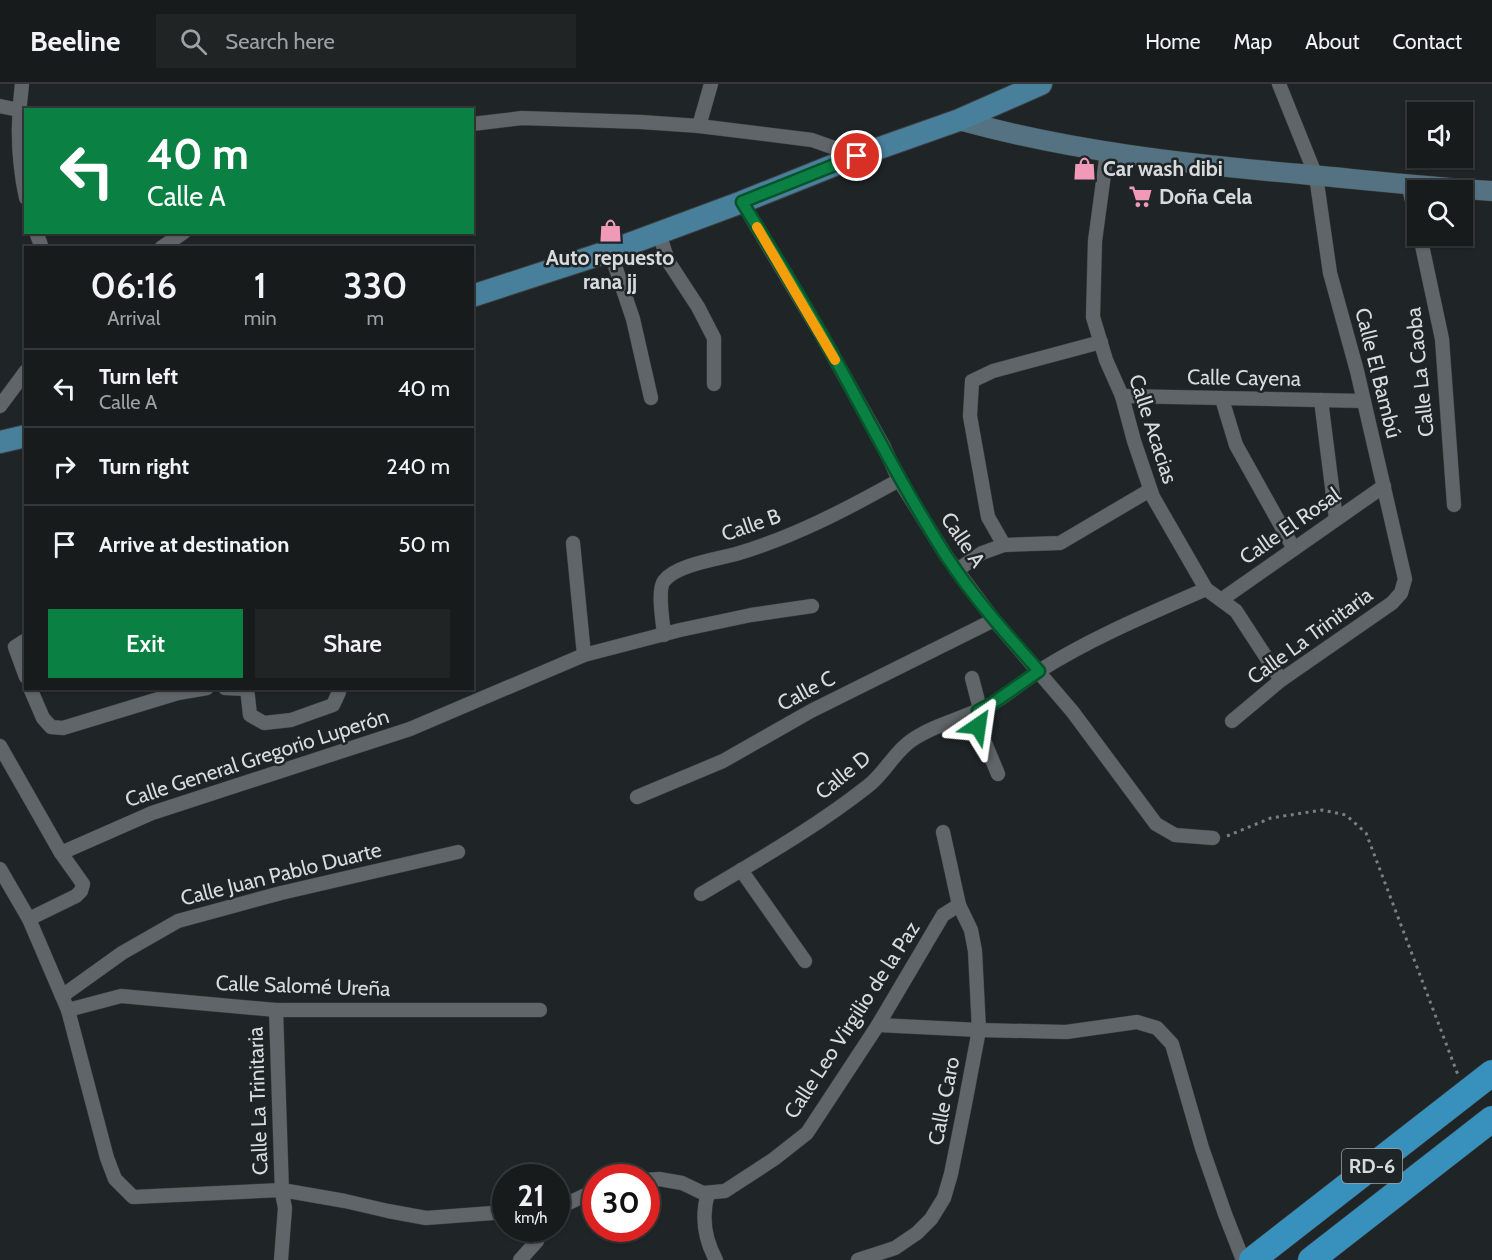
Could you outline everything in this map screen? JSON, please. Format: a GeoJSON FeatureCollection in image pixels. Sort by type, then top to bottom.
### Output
{"type":"FeatureCollection","features":[{"type":"Feature","properties":{"kind":"highway","name":"RD-6"},"geometry":{"type":"LineString","coordinates":[[1252,1260],[1492,1073]]}},
{"type":"Feature","properties":{"kind":"highway","name":"RD-6"},"geometry":{"type":"LineString","coordinates":[[1311,1260],[1492,1119]]}},
{"type":"Feature","properties":{"kind":"main road"},"geometry":{"type":"LineString","coordinates":[[474,295],[659,233],[857,156],[959,120],[1041,84]]}},
{"type":"Feature","properties":{"kind":"main road"},"geometry":{"type":"LineString","coordinates":[[959,120],[1010,134],[1107,152],[1209,166],[1407,184]]}},
{"type":"Feature","properties":{"kind":"main road"},"geometry":{"type":"LineString","coordinates":[[1473,189],[1492,191]]}},
{"type":"Feature","properties":{"kind":"main road"},"geometry":{"type":"LineString","coordinates":[[0,442],[24,436]]}},
{"type":"Feature","properties":{"kind":"street"},"geometry":{"type":"LineString","coordinates":[[22,84],[19,110],[24,190]]}},
{"type":"Feature","properties":{"kind":"street"},"geometry":{"type":"LineString","coordinates":[[699,126],[711,84]]}},
{"type":"Feature","properties":{"kind":"street","name":"Calle El Bambú"},"geometry":{"type":"LineString","coordinates":[[1279,84],[1316,176],[1330,273],[1364,401],[1405,579]]}},
{"type":"Feature","properties":{"kind":"street"},"geometry":{"type":"LineString","coordinates":[[0,106],[19,110]]}},
{"type":"Feature","properties":{"kind":"street"},"geometry":{"type":"LineString","coordinates":[[474,124],[522,118],[699,126],[812,140],[857,156]]}},
{"type":"Feature","properties":{"kind":"street","name":"Calle Acacias"},"geometry":{"type":"LineString","coordinates":[[1107,152],[1095,241],[1093,317],[1106,360],[1122,396],[1150,490],[1164,518],[1206,589],[1236,611],[1281,680]]}},
{"type":"Feature","properties":{"kind":"street","name":"Calle A"},"geometry":{"type":"LineString","coordinates":[[742,202],[822,336],[884,447],[899,480],[957,570],[994,620],[1072,711],[1156,824],[1175,834],[1213,838]]}},
{"type":"Feature","properties":{"kind":"street"},"geometry":{"type":"LineString","coordinates":[[659,233],[668,261],[698,307],[714,338],[714,384]]}},
{"type":"Feature","properties":{"kind":"street"},"geometry":{"type":"LineString","coordinates":[[164,246],[181,234]]}},
{"type":"Feature","properties":{"kind":"street","name":"Calle La Caoba"},"geometry":{"type":"LineString","coordinates":[[1422,246],[1442,339],[1454,506]]}},
{"type":"Feature","properties":{"kind":"street"},"geometry":{"type":"LineString","coordinates":[[610,251],[633,319],[651,398]]}},
{"type":"Feature","properties":{"kind":"street"},"geometry":{"type":"LineString","coordinates":[[1004,545],[988,517],[970,416],[972,381],[993,371],[1101,342]]}},
{"type":"Feature","properties":{"kind":"street"},"geometry":{"type":"LineString","coordinates":[[0,405],[24,374]]}},
{"type":"Feature","properties":{"kind":"street","name":"Calle Cayena"},"geometry":{"type":"LineString","coordinates":[[1122,396],[1364,401]]}},
{"type":"Feature","properties":{"kind":"street"},"geometry":{"type":"LineString","coordinates":[[1222,399],[1236,445],[1294,549]]}},
{"type":"Feature","properties":{"kind":"street"},"geometry":{"type":"LineString","coordinates":[[1321,400],[1336,519]]}},
{"type":"Feature","properties":{"kind":"street","name":"Calle B"},"geometry":{"type":"LineString","coordinates":[[664,635],[661,588],[669,575],[692,565],[780,539],[834,516],[899,480]]}},
{"type":"Feature","properties":{"kind":"street","name":"Calle El Rosal"},"geometry":{"type":"LineString","coordinates":[[1221,600],[1384,486]]}},
{"type":"Feature","properties":{"kind":"street"},"geometry":{"type":"LineString","coordinates":[[957,570],[982,553],[1004,545],[1060,543],[1150,490]]}},
{"type":"Feature","properties":{"kind":"street"},"geometry":{"type":"LineString","coordinates":[[573,543],[584,655]]}},
{"type":"Feature","properties":{"kind":"street","name":"Calle La Trinitaria"},"geometry":{"type":"LineString","coordinates":[[1232,721],[1281,680],[1392,603],[1401,593],[1405,579]]}},
{"type":"Feature","properties":{"kind":"street","name":"Calle D"},"geometry":{"type":"LineString","coordinates":[[701,894],[800,834],[870,785],[909,742],[926,731],[978,711],[1039,671],[1119,627],[1206,589]]}},
{"type":"Feature","properties":{"kind":"street","name":"Calle General Gregorio Luperón"},"geometry":{"type":"LineString","coordinates":[[61,853],[152,813],[410,729],[584,655],[751,615],[812,606]]}},
{"type":"Feature","properties":{"kind":"street","name":"Calle C"},"geometry":{"type":"LineString","coordinates":[[638,797],[723,760],[811,711],[994,620]]}},
{"type":"Feature","properties":{"kind":"street"},"geometry":{"type":"LineString","coordinates":[[24,641],[15,647],[24,672]]}},
{"type":"Feature","properties":{"kind":"street"},"geometry":{"type":"LineString","coordinates":[[972,678],[979,705],[978,726],[998,774]]}},
{"type":"Feature","properties":{"kind":"street"},"geometry":{"type":"LineString","coordinates":[[31,690],[43,718],[51,727],[63,728],[178,693],[195,690]]}},
{"type":"Feature","properties":{"kind":"street"},"geometry":{"type":"LineString","coordinates":[[247,690],[250,715],[264,723],[291,720],[333,705],[338,690]]}},
{"type":"Feature","properties":{"kind":"street"},"geometry":{"type":"LineString","coordinates":[[0,746],[61,853],[83,884],[76,896],[29,919]]}},
{"type":"Feature","properties":{"kind":"street","name":"Calle Caro"},"geometry":{"type":"LineString","coordinates":[[858,1260],[895,1248],[917,1233],[931,1219],[944,1198],[951,1174],[979,1030],[975,951],[971,930],[959,905],[943,832]]}},
{"type":"Feature","properties":{"kind":"street","name":"Calle Juan Pablo Duarte"},"geometry":{"type":"LineString","coordinates":[[62,996],[122,952],[178,921],[281,893],[458,852]]}},
{"type":"Feature","properties":{"kind":"street"},"geometry":{"type":"LineString","coordinates":[[0,869],[29,919],[68,1010],[107,1158],[115,1179],[133,1197],[282,1190],[426,1218],[492,1213]]}},
{"type":"Feature","properties":{"kind":"street"},"geometry":{"type":"LineString","coordinates":[[741,870],[805,961]]}},
{"type":"Feature","properties":{"kind":"street","name":"Calle Leo Virgilio de la Paz"},"geometry":{"type":"LineString","coordinates":[[708,1193],[728,1190],[807,1133],[878,1025],[943,915],[959,905]]}},
{"type":"Feature","properties":{"kind":"street","name":"Calle Salomé Ureña"},"geometry":{"type":"LineString","coordinates":[[68,1010],[121,996],[276,1010],[540,1010]]}},
{"type":"Feature","properties":{"kind":"street","name":"Calle La Trinitaria"},"geometry":{"type":"LineString","coordinates":[[276,1010],[284,1226],[281,1260]]}},
{"type":"Feature","properties":{"kind":"street"},"geometry":{"type":"LineString","coordinates":[[878,1025],[1066,1032],[1137,1022],[1153,1026],[1164,1033],[1172,1044],[1202,1148],[1224,1214],[1243,1260]]}},
{"type":"Feature","properties":{"kind":"street"},"geometry":{"type":"LineString","coordinates":[[660,1179],[682,1183],[708,1193],[704,1223],[716,1260]]}},
{"type":"Feature","properties":{"kind":"street"},"geometry":{"type":"LineString","coordinates":[[520,1260],[535,1242]]}},
{"type":"Feature","properties":{"kind":"path"},"geometry":{"type":"LineString","coordinates":[[1213,838],[1231,835],[1271,818],[1322,810],[1346,815],[1365,833],[1466,1093]]}},
{"type":"Feature","properties":{"kind":"slow traffic"},"geometry":{"type":"LineString","coordinates":[[757,227],[835,360]]}},
{"type":"Feature","properties":{"kind":"place","name":"Car wash dibi"},"geometry":{"type":"Point","coordinates":[1085,169]}},
{"type":"Feature","properties":{"kind":"place","name":"Doña Cela"},"geometry":{"type":"Point","coordinates":[1141,197]}},
{"type":"Feature","properties":{"kind":"place","name":"Auto repuesto rana jj"},"geometry":{"type":"Point","coordinates":[610,230]}},
{"type":"Feature","properties":{"kind":"route"},"geometry":{"type":"LineString","coordinates":[[857,156],[742,202],[822,336],[884,447],[899,480],[947,557],[994,620],[1039,671],[978,711],[978,726]]}}]}
